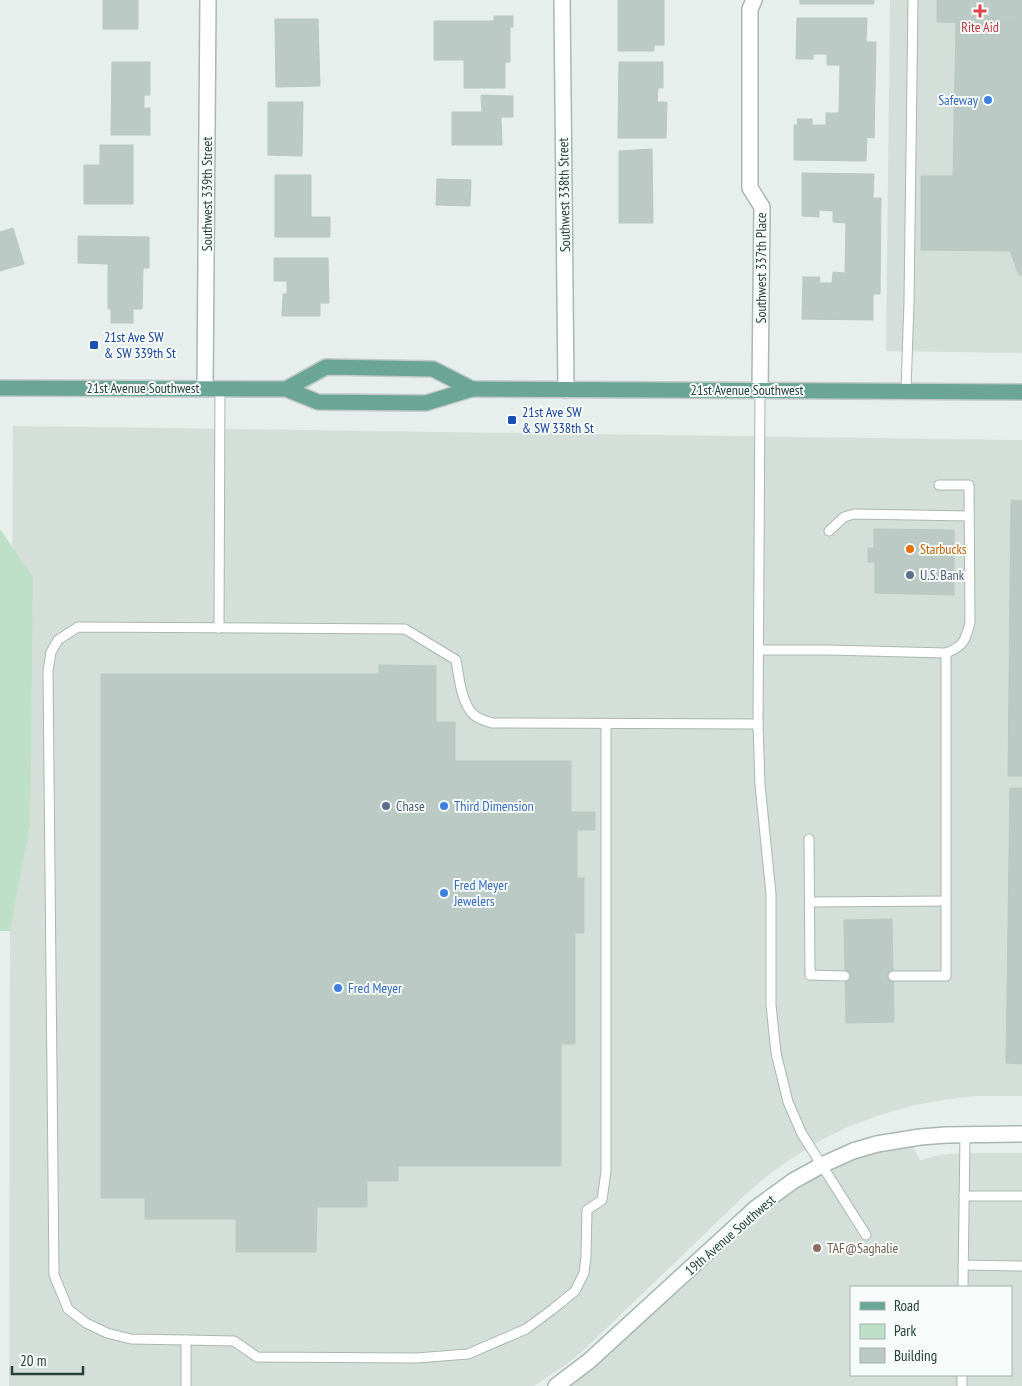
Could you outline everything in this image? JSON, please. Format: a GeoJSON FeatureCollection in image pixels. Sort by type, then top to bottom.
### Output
{"type":"FeatureCollection","features":[{"type":"Feature","properties":{"kind":"main road","name":"21st Avenue Southwest"},"geometry":{"type":"LineString","coordinates":[[286,389],[326,367],[433,369],[472,390]]}},
{"type":"Feature","properties":{"kind":"main road","name":"21st Avenue Southwest"},"geometry":{"type":"LineString","coordinates":[[0,388],[286,389],[318,402],[426,403],[472,390],[1022,392]]}},
{"type":"Feature","properties":{"kind":"street","name":"Southwest 339th Street"},"geometry":{"type":"LineString","coordinates":[[208,0],[213,389]]}},
{"type":"Feature","properties":{"kind":"street","name":"Southwest 338th Street"},"geometry":{"type":"LineString","coordinates":[[562,0],[566,390]]}},
{"type":"Feature","properties":{"kind":"street","name":"Southwest 337th Place"},"geometry":{"type":"LineString","coordinates":[[754,0],[750,9],[750,188],[762,207],[760,390]]}},
{"type":"Feature","properties":{"kind":"street","name":"19th Avenue Southwest"},"geometry":{"type":"LineString","coordinates":[[556,1386],[589,1361],[756,1208],[793,1181],[822,1165],[853,1151],[877,1144],[920,1137],[1022,1134]]}},
{"type":"Feature","properties":{"kind":"lane"},"geometry":{"type":"LineString","coordinates":[[906,391],[913,0]]}},
{"type":"Feature","properties":{"kind":"lane"},"geometry":{"type":"LineString","coordinates":[[213,389],[219,628]]}},
{"type":"Feature","properties":{"kind":"lane"},"geometry":{"type":"LineString","coordinates":[[760,390],[758,724],[760,785],[771,894],[771,1005],[776,1053],[784,1090],[802,1134],[866,1235]]}},
{"type":"Feature","properties":{"kind":"lane"},"geometry":{"type":"LineString","coordinates":[[759,650],[946,653],[957,649],[966,639],[970,623],[969,485],[939,485]]}},
{"type":"Feature","properties":{"kind":"lane"},"geometry":{"type":"LineString","coordinates":[[829,531],[844,517],[854,514],[969,516]]}},
{"type":"Feature","properties":{"kind":"lane"},"geometry":{"type":"LineString","coordinates":[[606,724],[606,1171],[602,1200],[587,1210],[584,1273],[574,1291],[554,1309],[526,1329],[468,1354],[416,1358],[257,1357],[234,1341],[132,1339],[107,1333],[86,1323],[68,1308],[54,1275],[53,1229],[48,671],[51,652],[58,640],[78,627],[405,629],[456,660],[463,695],[473,714],[492,723],[758,724]]}},
{"type":"Feature","properties":{"kind":"lane"},"geometry":{"type":"LineString","coordinates":[[893,976],[946,976],[946,653]]}},
{"type":"Feature","properties":{"kind":"lane"},"geometry":{"type":"LineString","coordinates":[[809,839],[810,976],[845,976]]}},
{"type":"Feature","properties":{"kind":"lane"},"geometry":{"type":"LineString","coordinates":[[810,902],[946,901]]}},
{"type":"Feature","properties":{"kind":"lane"},"geometry":{"type":"LineString","coordinates":[[963,1286],[965,1135]]}},
{"type":"Feature","properties":{"kind":"lane"},"geometry":{"type":"LineString","coordinates":[[964,1196],[1022,1196]]}},
{"type":"Feature","properties":{"kind":"lane"},"geometry":{"type":"LineString","coordinates":[[963,1265],[1022,1266]]}},
{"type":"Feature","properties":{"kind":"lane"},"geometry":{"type":"LineString","coordinates":[[186,1340],[186,1386]]}},
{"type":"Feature","properties":{"kind":"shaded area"},"geometry":{"type":"Polygon","coordinates":[[[890,0],[1022,0],[1022,353],[886,351],[890,0]]]}},
{"type":"Feature","properties":{"kind":"shaded area"},"geometry":{"type":"Polygon","coordinates":[[[13,426],[1022,440],[1022,1096],[976,1096],[911,1106],[850,1126],[821,1140],[768,1175],[586,1348],[567,1364],[534,1386],[9,1386],[13,426]]]}},
{"type":"Feature","properties":{"kind":"shaded area","name":"TAF@Saghalie"},"geometry":{"type":"Polygon","coordinates":[[[909,1139],[920,1160],[939,1155],[960,1153],[1022,1153],[1022,1386],[556,1386],[756,1208],[822,1165],[909,1139]]]}},
{"type":"Feature","properties":{"kind":"green space"},"geometry":{"type":"Polygon","coordinates":[[[0,529],[33,577],[30,826],[10,931],[0,931],[0,529]]]}},
{"type":"Feature","properties":{"kind":"building"},"geometry":{"type":"Polygon","coordinates":[[[103,0],[138,0],[138,29],[103,29],[103,0]]]}},
{"type":"Feature","properties":{"kind":"building"},"geometry":{"type":"Polygon","coordinates":[[[618,0],[664,0],[664,45],[654,45],[654,51],[618,51],[618,0]]]}},
{"type":"Feature","properties":{"kind":"building"},"geometry":{"type":"Polygon","coordinates":[[[800,0],[874,0],[874,4],[800,4],[800,0]]]}},
{"type":"Feature","properties":{"kind":"building","name":"Rite Aid"},"geometry":{"type":"Polygon","coordinates":[[[937,0],[1022,0],[1022,24],[937,22],[937,0]]]}},
{"type":"Feature","properties":{"kind":"building"},"geometry":{"type":"Polygon","coordinates":[[[494,16],[513,16],[513,27],[510,27],[510,62],[505,62],[505,88],[464,88],[464,60],[434,60],[434,21],[494,21],[494,16]]]}},
{"type":"Feature","properties":{"kind":"building"},"geometry":{"type":"Polygon","coordinates":[[[797,18],[867,18],[866,42],[876,42],[874,138],[867,137],[866,161],[794,160],[794,125],[798,125],[797,119],[812,119],[812,125],[826,125],[826,113],[839,113],[840,65],[827,65],[827,54],[813,54],[813,59],[796,59],[797,18]]]}},
{"type":"Feature","properties":{"kind":"building"},"geometry":{"type":"Polygon","coordinates":[[[275,19],[318,19],[320,86],[276,87],[275,19]]]}},
{"type":"Feature","properties":{"kind":"building","name":"Safeway"},"geometry":{"type":"Polygon","coordinates":[[[956,23],[1022,24],[1022,275],[1019,275],[1010,251],[921,250],[921,176],[953,176],[956,23]]]}},
{"type":"Feature","properties":{"kind":"building"},"geometry":{"type":"Polygon","coordinates":[[[112,62],[150,62],[150,95],[144,95],[144,108],[150,108],[150,135],[111,135],[112,62]]]}},
{"type":"Feature","properties":{"kind":"building"},"geometry":{"type":"Polygon","coordinates":[[[619,62],[663,62],[663,88],[658,88],[657,102],[667,102],[666,138],[618,138],[619,62]]]}},
{"type":"Feature","properties":{"kind":"building"},"geometry":{"type":"Polygon","coordinates":[[[481,95],[513,96],[513,117],[501,117],[502,145],[452,145],[452,112],[482,112],[481,95]]]}},
{"type":"Feature","properties":{"kind":"building"},"geometry":{"type":"Polygon","coordinates":[[[268,102],[303,102],[302,156],[268,155],[268,102]]]}},
{"type":"Feature","properties":{"kind":"building"},"geometry":{"type":"Polygon","coordinates":[[[100,145],[133,145],[133,204],[84,204],[84,165],[100,165],[100,145]]]}},
{"type":"Feature","properties":{"kind":"building"},"geometry":{"type":"Polygon","coordinates":[[[652,149],[653,223],[619,223],[619,151],[652,149]]]}},
{"type":"Feature","properties":{"kind":"building"},"geometry":{"type":"Polygon","coordinates":[[[802,173],[874,174],[873,198],[881,198],[880,294],[873,294],[873,320],[802,319],[803,277],[820,277],[819,283],[832,283],[833,272],[845,273],[846,223],[833,222],[833,211],[819,210],[819,217],[802,216],[802,173]]]}},
{"type":"Feature","properties":{"kind":"building"},"geometry":{"type":"Polygon","coordinates":[[[275,175],[311,175],[311,217],[330,217],[330,237],[275,237],[275,175]]]}},
{"type":"Feature","properties":{"kind":"building"},"geometry":{"type":"Polygon","coordinates":[[[437,179],[471,180],[470,206],[436,205],[437,179]]]}},
{"type":"Feature","properties":{"kind":"building"},"geometry":{"type":"Polygon","coordinates":[[[13,228],[24,264],[0,271],[0,232],[13,228]]]}},
{"type":"Feature","properties":{"kind":"building"},"geometry":{"type":"Polygon","coordinates":[[[78,236],[149,237],[149,268],[143,268],[142,309],[133,309],[133,323],[111,323],[111,309],[108,309],[108,264],[78,263],[78,236]]]}},
{"type":"Feature","properties":{"kind":"building"},"geometry":{"type":"Polygon","coordinates":[[[274,258],[328,258],[329,303],[320,303],[320,316],[282,316],[283,294],[287,294],[287,281],[274,281],[274,258]]]}},
{"type":"Feature","properties":{"kind":"building"},"geometry":{"type":"Polygon","coordinates":[[[1011,500],[1022,501],[1022,776],[1008,776],[1011,500]]]}},
{"type":"Feature","properties":{"kind":"building"},"geometry":{"type":"Polygon","coordinates":[[[874,529],[954,530],[954,595],[875,593],[875,562],[868,562],[868,548],[874,548],[874,529]]]}},
{"type":"Feature","properties":{"kind":"building","name":"Fred Meyer"},"geometry":{"type":"Polygon","coordinates":[[[379,665],[436,666],[436,722],[455,722],[455,761],[571,761],[571,812],[595,812],[595,830],[577,830],[577,878],[584,878],[584,933],[575,933],[575,1044],[561,1044],[561,1166],[398,1166],[398,1181],[367,1181],[367,1207],[317,1207],[316,1252],[236,1252],[236,1219],[145,1219],[145,1198],[101,1198],[101,674],[379,674],[379,665]]]}},
{"type":"Feature","properties":{"kind":"building"},"geometry":{"type":"Polygon","coordinates":[[[1010,788],[1022,788],[1022,1064],[1006,1063],[1010,788]]]}},
{"type":"Feature","properties":{"kind":"building"},"geometry":{"type":"Polygon","coordinates":[[[892,919],[894,1022],[846,1023],[844,920],[892,919]]]}},
{"type":"Feature","properties":{"kind":"place","name":"Rite Aid"},"geometry":{"type":"Point","coordinates":[980,11]}},
{"type":"Feature","properties":{"kind":"place","name":"Safeway"},"geometry":{"type":"Point","coordinates":[988,100]}},
{"type":"Feature","properties":{"kind":"place","name":"21st Ave SW & SW 339th St"},"geometry":{"type":"Point","coordinates":[94,345]}},
{"type":"Feature","properties":{"kind":"place","name":"21st Ave SW & SW 338th St"},"geometry":{"type":"Point","coordinates":[512,420]}},
{"type":"Feature","properties":{"kind":"place","name":"Starbucks"},"geometry":{"type":"Point","coordinates":[910,549]}},
{"type":"Feature","properties":{"kind":"place","name":"U.S. Bank"},"geometry":{"type":"Point","coordinates":[910,575]}},
{"type":"Feature","properties":{"kind":"place","name":"Chase"},"geometry":{"type":"Point","coordinates":[386,806]}},
{"type":"Feature","properties":{"kind":"place","name":"Third Dimension"},"geometry":{"type":"Point","coordinates":[444,806]}},
{"type":"Feature","properties":{"kind":"place","name":"Fred Meyer Jewelers"},"geometry":{"type":"Point","coordinates":[444,893]}},
{"type":"Feature","properties":{"kind":"place","name":"Fred Meyer"},"geometry":{"type":"Point","coordinates":[338,988]}},
{"type":"Feature","properties":{"kind":"place","name":"TAF@Saghalie"},"geometry":{"type":"Point","coordinates":[817,1248]}}]}
